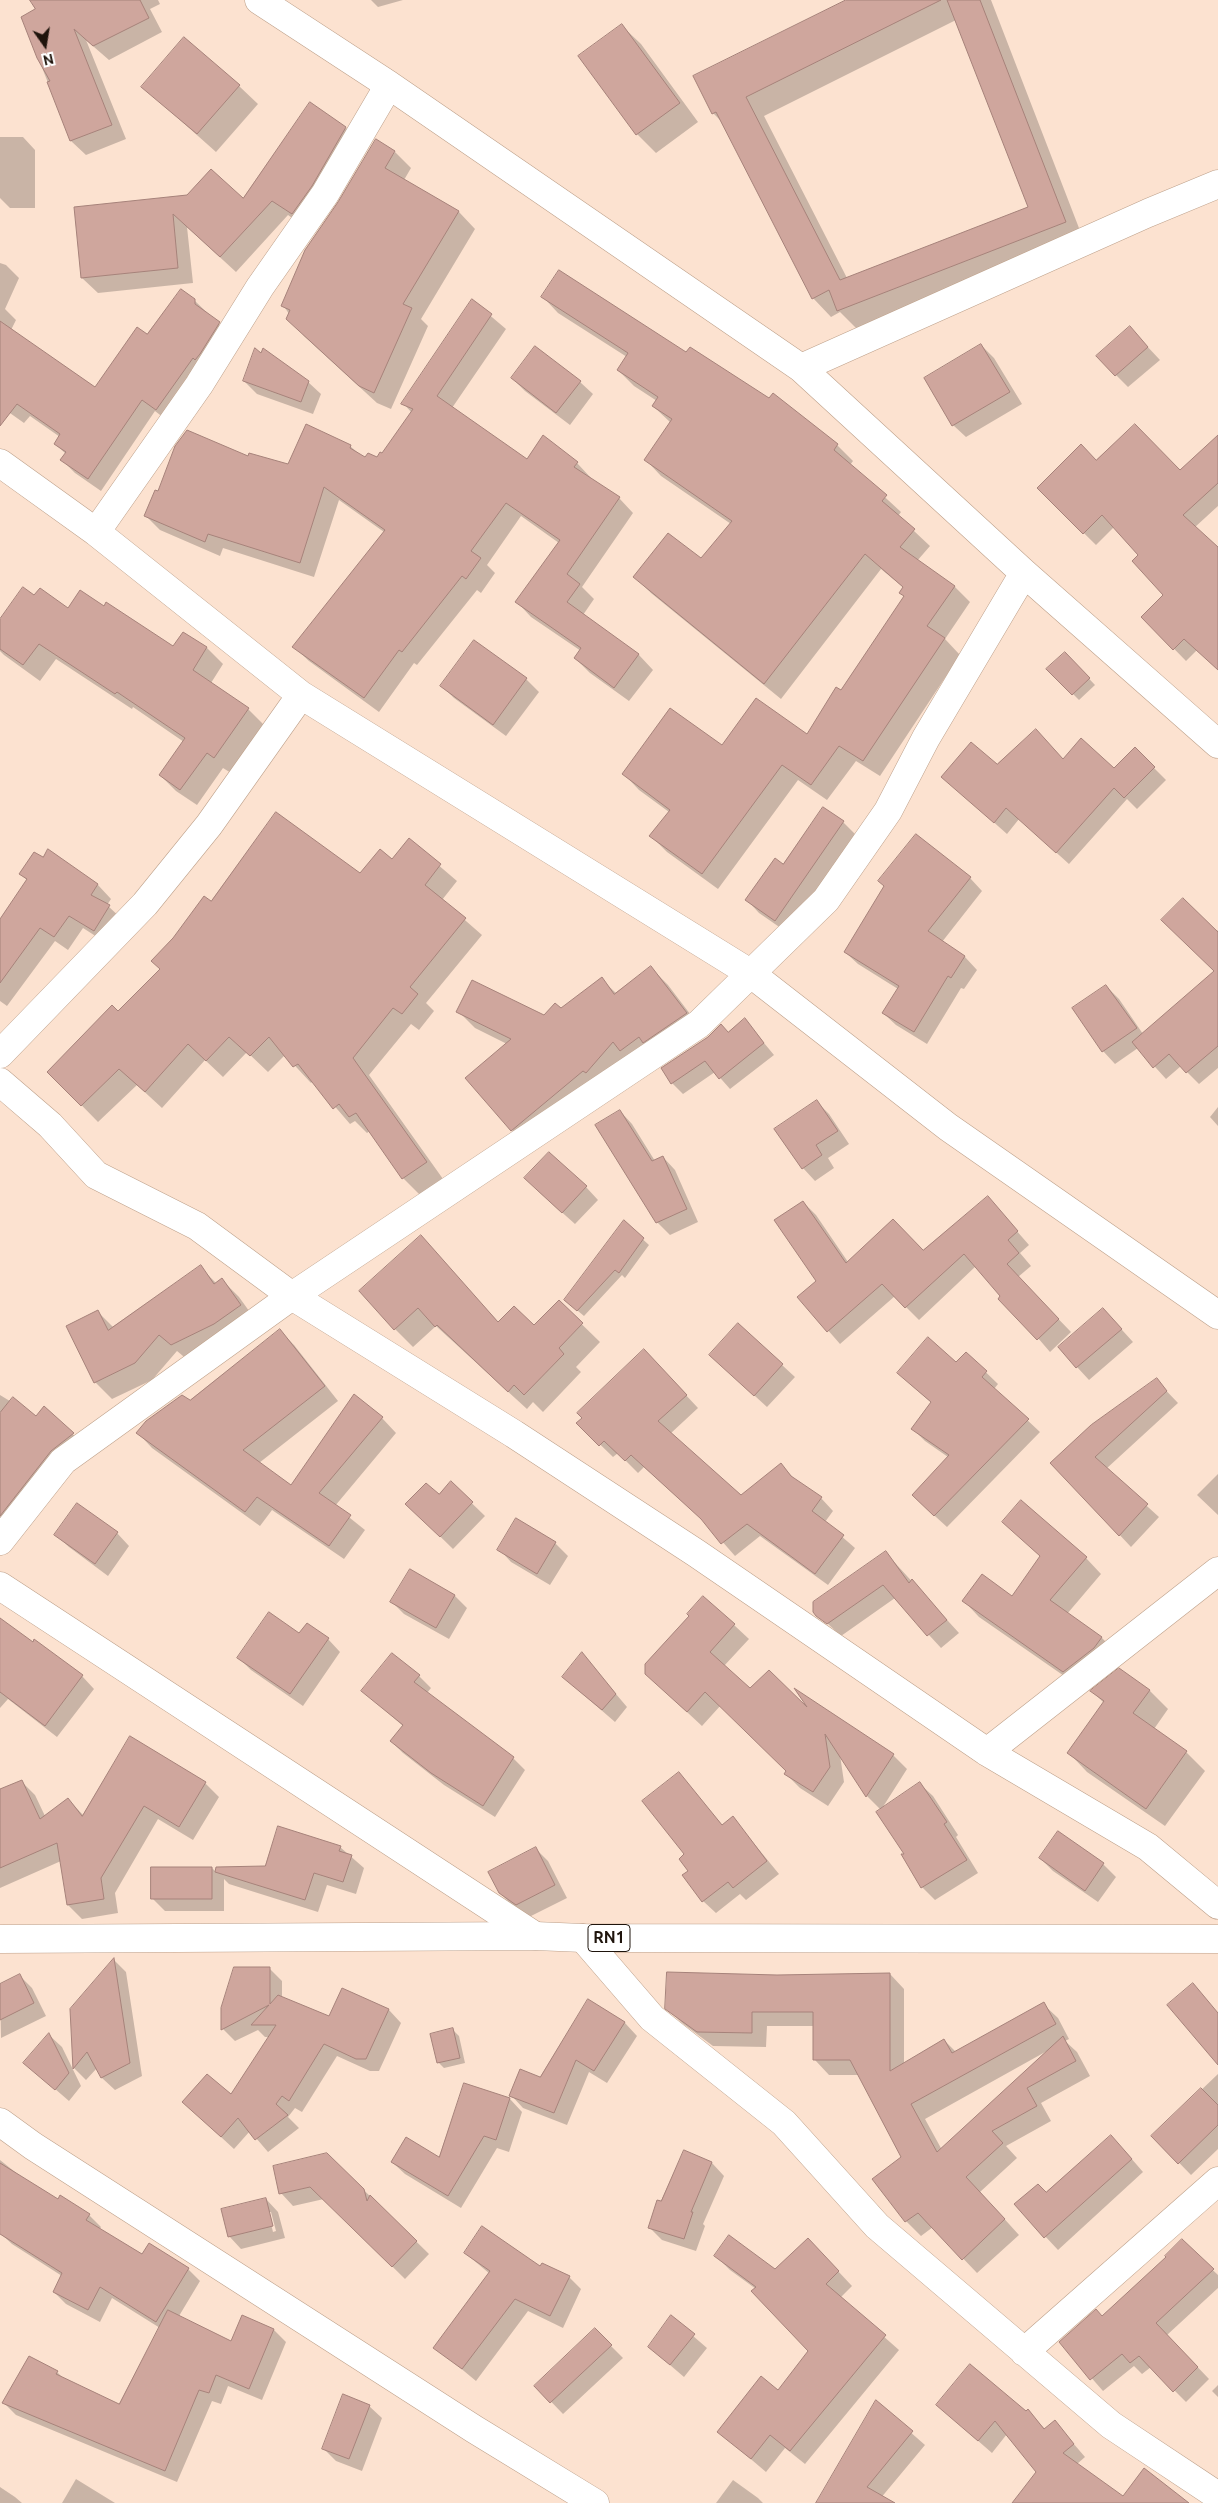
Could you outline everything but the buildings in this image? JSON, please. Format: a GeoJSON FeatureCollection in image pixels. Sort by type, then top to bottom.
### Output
{"type":"FeatureCollection","features":[{"type":"Feature","properties":{"kind":"main road"},"geometry":{"type":"LineString","coordinates":[[260,0],[389,85],[801,368],[1024,573],[1218,744]]}},
{"type":"Feature","properties":{"kind":"main road"},"geometry":{"type":"LineString","coordinates":[[96,532],[198,385],[260,287],[325,194],[389,85]]}},
{"type":"Feature","properties":{"kind":"main road"},"geometry":{"type":"LineString","coordinates":[[801,368],[1148,213],[1218,184]]}},
{"type":"Feature","properties":{"kind":"main road"},"geometry":{"type":"LineString","coordinates":[[0,463],[96,532],[302,695],[750,973],[948,1127],[1218,1316]]}},
{"type":"Feature","properties":{"kind":"main road"},"geometry":{"type":"LineString","coordinates":[[0,1541],[63,1462],[292,1296],[699,1024],[826,900],[888,811],[926,738],[1024,573]]}},
{"type":"Feature","properties":{"kind":"main road"},"geometry":{"type":"LineString","coordinates":[[0,1054],[146,904],[209,825],[302,695]]}},
{"type":"Feature","properties":{"kind":"main road"},"geometry":{"type":"LineString","coordinates":[[0,1082],[50,1125],[96,1175],[197,1226],[292,1296],[531,1444],[696,1553],[987,1752],[1148,1848],[1218,1905]]}},
{"type":"Feature","properties":{"kind":"main road"},"geometry":{"type":"LineString","coordinates":[[987,1752],[1218,1571]]}},
{"type":"Feature","properties":{"kind":"main road"},"geometry":{"type":"LineString","coordinates":[[0,1586],[535,1936]]}},
{"type":"Feature","properties":{"kind":"main road","name":"RN1"},"geometry":{"type":"LineString","coordinates":[[0,1938],[535,1936],[583,1938],[1218,1939]]}},
{"type":"Feature","properties":{"kind":"main road"},"geometry":{"type":"LineString","coordinates":[[583,1938],[652,2018],[784,2123],[877,2226],[1111,2425],[1218,2496]]}},
{"type":"Feature","properties":{"kind":"main road"},"geometry":{"type":"LineString","coordinates":[[0,2122],[33,2146],[449,2413],[595,2503]]}},
{"type":"Feature","properties":{"kind":"main road"},"geometry":{"type":"LineString","coordinates":[[1024,2352],[1218,2181]]}}]}
